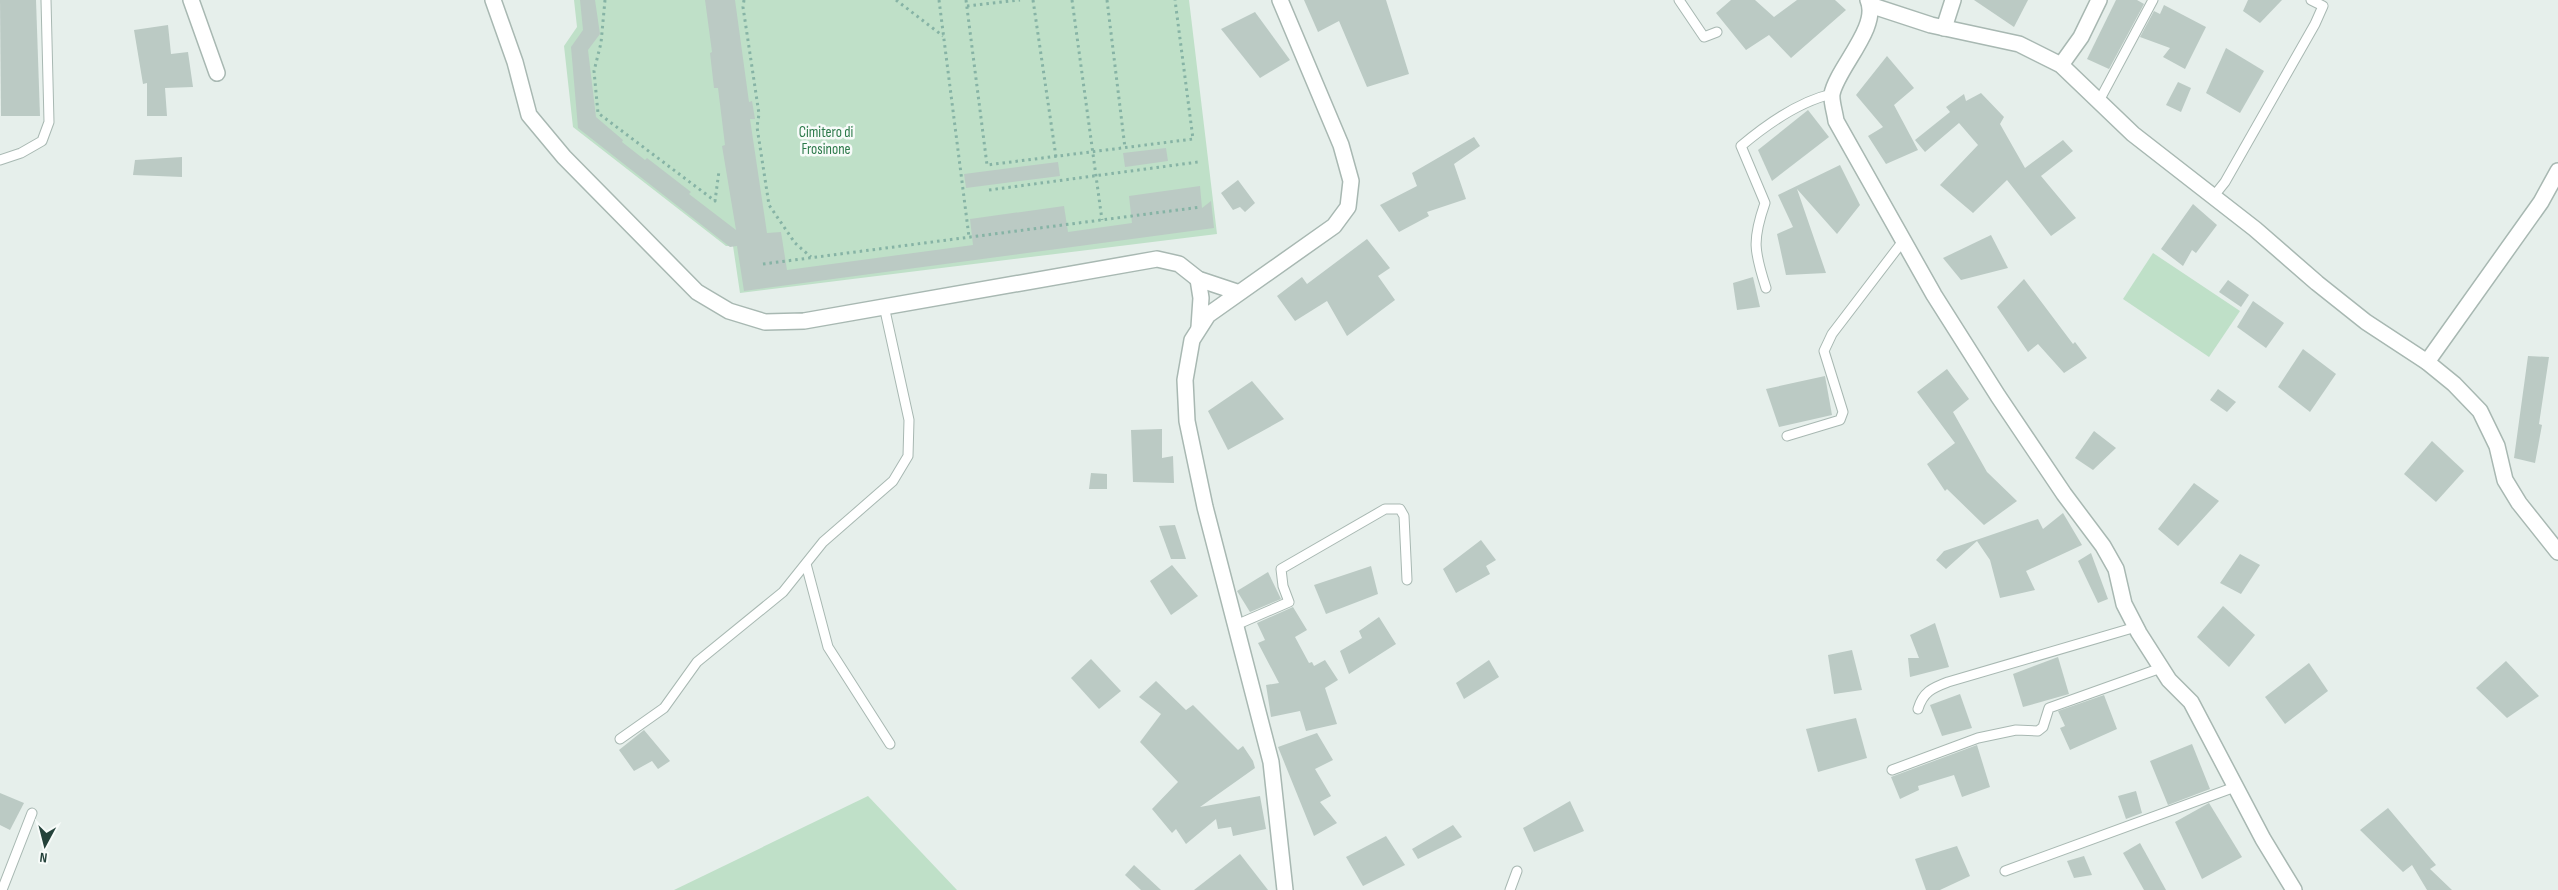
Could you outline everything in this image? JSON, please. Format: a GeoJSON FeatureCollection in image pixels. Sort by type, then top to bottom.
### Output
{"type":"FeatureCollection","features":[{"type":"Feature","properties":{"kind":"street"},"geometry":{"type":"LineString","coordinates":[[191,0],[217,72]]}},
{"type":"Feature","properties":{"kind":"street"},"geometry":{"type":"LineString","coordinates":[[493,0],[515,62],[529,115],[564,157],[697,292],[729,311],[765,322],[804,321],[1157,259],[1179,264],[1198,279],[1237,292]]}},
{"type":"Feature","properties":{"kind":"street"},"geometry":{"type":"LineString","coordinates":[[1280,0],[1341,145],[1351,181],[1348,207],[1334,226],[1237,292],[1208,315],[1192,340],[1185,380],[1187,421],[1206,508],[1271,762],[1285,890]]}},
{"type":"Feature","properties":{"kind":"street"},"geometry":{"type":"LineString","coordinates":[[1944,28],[1953,0]]}},
{"type":"Feature","properties":{"kind":"street"},"geometry":{"type":"LineString","coordinates":[[2061,65],[2081,37],[2099,0]]}},
{"type":"Feature","properties":{"kind":"street"},"geometry":{"type":"LineString","coordinates":[[2294,890],[2235,787],[2191,702],[2169,680],[2136,627],[2124,604],[2116,569],[2103,546],[2064,494],[1998,396],[1903,241],[1836,121],[1832,94],[1865,32],[1868,2],[1944,28],[2019,44],[2061,65],[2133,134],[2256,229],[2366,322],[2428,362],[2454,384],[2480,411],[2497,446],[2505,480],[2535,526],[2558,552]]}},
{"type":"Feature","properties":{"kind":"street"},"geometry":{"type":"LineString","coordinates":[[2428,362],[2557,175]]}},
{"type":"Feature","properties":{"kind":"street"},"geometry":{"type":"LineString","coordinates":[[1198,279],[1200,298],[1198,329]]}},
{"type":"Feature","properties":{"kind":"lane"},"geometry":{"type":"LineString","coordinates":[[0,160],[21,153],[42,141],[49,122],[46,0]]}},
{"type":"Feature","properties":{"kind":"lane"},"geometry":{"type":"LineString","coordinates":[[1679,0],[1704,37],[1717,32]]}},
{"type":"Feature","properties":{"kind":"lane"},"geometry":{"type":"LineString","coordinates":[[2099,101],[2153,0]]}},
{"type":"Feature","properties":{"kind":"lane"},"geometry":{"type":"LineString","coordinates":[[2213,197],[2230,174],[2315,24],[2323,6],[2311,0]]}},
{"type":"Feature","properties":{"kind":"lane"},"geometry":{"type":"LineString","coordinates":[[1766,288],[1754,243],[1757,226],[1765,203],[1741,146],[1756,134],[1816,97],[1832,94]]}},
{"type":"Feature","properties":{"kind":"lane"},"geometry":{"type":"LineString","coordinates":[[1787,436],[1840,420],[1842,412],[1824,351],[1832,334],[1903,241]]}},
{"type":"Feature","properties":{"kind":"lane"},"geometry":{"type":"LineString","coordinates":[[620,739],[664,708],[697,662],[783,592],[823,542],[893,481],[908,456],[909,420],[884,306]]}},
{"type":"Feature","properties":{"kind":"lane"},"geometry":{"type":"LineString","coordinates":[[1236,625],[1289,602],[1283,586],[1281,569],[1385,508],[1400,509],[1404,516],[1407,580]]}},
{"type":"Feature","properties":{"kind":"lane"},"geometry":{"type":"LineString","coordinates":[[806,564],[828,647],[890,744]]}},
{"type":"Feature","properties":{"kind":"lane"},"geometry":{"type":"LineString","coordinates":[[1918,709],[1920,700],[1929,689],[2136,627]]}},
{"type":"Feature","properties":{"kind":"lane"},"geometry":{"type":"LineString","coordinates":[[1892,770],[1978,738],[2016,730],[2038,731],[2043,727],[2049,708],[2161,668]]}},
{"type":"Feature","properties":{"kind":"lane"},"geometry":{"type":"LineString","coordinates":[[2006,871],[2235,787]]}},
{"type":"Feature","properties":{"kind":"lane"},"geometry":{"type":"LineString","coordinates":[[2,890],[32,813]]}},
{"type":"Feature","properties":{"kind":"lane"},"geometry":{"type":"LineString","coordinates":[[1510,890],[1517,871]]}},
{"type":"Feature","properties":{"kind":"path"},"geometry":{"type":"LineString","coordinates":[[605,0],[601,43],[594,71],[598,113],[715,201],[719,171]]}},
{"type":"Feature","properties":{"kind":"path"},"geometry":{"type":"LineString","coordinates":[[744,0],[742,8],[759,114],[757,127],[769,205],[795,243],[812,258]]}},
{"type":"Feature","properties":{"kind":"path"},"geometry":{"type":"LineString","coordinates":[[896,0],[944,37]]}},
{"type":"Feature","properties":{"kind":"path"},"geometry":{"type":"LineString","coordinates":[[939,0],[969,237]]}},
{"type":"Feature","properties":{"kind":"path"},"geometry":{"type":"LineString","coordinates":[[966,0],[987,165],[1193,139],[1175,0]]}},
{"type":"Feature","properties":{"kind":"path"},"geometry":{"type":"LineString","coordinates":[[967,6],[1020,0]]}},
{"type":"Feature","properties":{"kind":"path"},"geometry":{"type":"LineString","coordinates":[[1032,0],[1056,157]]}},
{"type":"Feature","properties":{"kind":"path"},"geometry":{"type":"LineString","coordinates":[[1072,0],[1102,220]]}},
{"type":"Feature","properties":{"kind":"path"},"geometry":{"type":"LineString","coordinates":[[1107,0],[1125,148]]}},
{"type":"Feature","properties":{"kind":"path"},"geometry":{"type":"LineString","coordinates":[[989,190],[1198,162]]}},
{"type":"Feature","properties":{"kind":"path"},"geometry":{"type":"LineString","coordinates":[[763,264],[1201,207]]}},
{"type":"Feature","properties":{"kind":"green space","name":"Cimitero di Frosinone"},"geometry":{"type":"Polygon","coordinates":[[[574,0],[1189,0],[1217,234],[740,293],[733,246],[726,246],[573,127],[564,46],[577,27],[574,0]]]}},
{"type":"Feature","properties":{"kind":"green space"},"geometry":{"type":"Polygon","coordinates":[[[2153,253],[2240,311],[2209,357],[2123,299],[2153,253]]]}},
{"type":"Feature","properties":{"kind":"green space"},"geometry":{"type":"Polygon","coordinates":[[[868,796],[957,890],[674,890],[868,796]]]}},
{"type":"Feature","properties":{"kind":"building"},"geometry":{"type":"Polygon","coordinates":[[[0,0],[36,0],[40,116],[1,116],[0,0]]]}},
{"type":"Feature","properties":{"kind":"building"},"geometry":{"type":"Polygon","coordinates":[[[580,0],[595,0],[600,34],[588,50],[596,117],[623,140],[622,142],[645,160],[647,158],[691,192],[689,194],[736,230],[722,146],[725,145],[718,88],[714,88],[710,53],[712,52],[705,0],[735,0],[749,102],[752,101],[755,119],[750,119],[767,233],[781,232],[787,270],[973,245],[970,219],[1064,206],[1068,232],[1132,223],[1129,196],[1200,186],[1202,208],[1211,201],[1214,228],[744,291],[737,246],[730,247],[578,128],[571,47],[583,30],[580,0]]]}},
{"type":"Feature","properties":{"kind":"building"},"geometry":{"type":"Polygon","coordinates":[[[1304,0],[1386,0],[1409,74],[1367,87],[1339,21],[1318,32],[1304,0]]]}},
{"type":"Feature","properties":{"kind":"building"},"geometry":{"type":"Polygon","coordinates":[[[1731,0],[1755,0],[1774,17],[1797,0],[1835,0],[1846,10],[1791,58],[1769,35],[1746,50],[1716,13],[1731,0]]]}},
{"type":"Feature","properties":{"kind":"building"},"geometry":{"type":"Polygon","coordinates":[[[1974,0],[2028,0],[2014,27],[1974,0]]]}},
{"type":"Feature","properties":{"kind":"building"},"geometry":{"type":"Polygon","coordinates":[[[2116,0],[2137,0],[2144,4],[2109,69],[2087,59],[2116,0]]]}},
{"type":"Feature","properties":{"kind":"building"},"geometry":{"type":"Polygon","coordinates":[[[2248,0],[2282,0],[2260,23],[2243,11],[2248,0]]]}},
{"type":"Feature","properties":{"kind":"building"},"geometry":{"type":"Polygon","coordinates":[[[2164,5],[2206,27],[2185,69],[2163,57],[2170,48],[2140,37],[2154,11],[2160,14],[2164,5]]]}},
{"type":"Feature","properties":{"kind":"building"},"geometry":{"type":"Polygon","coordinates":[[[1255,12],[1290,60],[1260,78],[1221,29],[1255,12]]]}},
{"type":"Feature","properties":{"kind":"building"},"geometry":{"type":"Polygon","coordinates":[[[168,25],[171,54],[188,52],[193,87],[165,88],[167,116],[147,116],[147,83],[143,84],[134,30],[168,25]]]}},
{"type":"Feature","properties":{"kind":"building"},"geometry":{"type":"Polygon","coordinates":[[[2226,48],[2264,71],[2240,113],[2206,93],[2226,48]]]}},
{"type":"Feature","properties":{"kind":"building"},"geometry":{"type":"Polygon","coordinates":[[[1887,56],[1914,88],[1894,105],[1918,150],[1886,164],[1868,136],[1883,127],[1856,95],[1887,56]]]}},
{"type":"Feature","properties":{"kind":"building"},"geometry":{"type":"Polygon","coordinates":[[[2178,82],[2191,88],[2181,112],[2166,105],[2178,82]]]}},
{"type":"Feature","properties":{"kind":"building"},"geometry":{"type":"Polygon","coordinates":[[[1981,93],[2004,117],[2000,124],[2025,168],[2063,140],[2073,151],[2041,176],[2076,218],[2051,236],[2007,180],[1973,213],[1940,185],[1978,145],[1959,123],[1925,152],[1915,140],[1950,112],[1946,107],[1964,94],[1966,101],[1981,93]]]}},
{"type":"Feature","properties":{"kind":"building"},"geometry":{"type":"Polygon","coordinates":[[[1808,110],[1829,137],[1772,181],[1758,150],[1808,110]]]}},
{"type":"Feature","properties":{"kind":"building"},"geometry":{"type":"Polygon","coordinates":[[[1474,137],[1480,146],[1454,164],[1466,199],[1427,212],[1429,216],[1399,232],[1380,205],[1417,186],[1412,173],[1474,137]]]}},
{"type":"Feature","properties":{"kind":"building"},"geometry":{"type":"Polygon","coordinates":[[[1166,148],[1168,161],[1125,167],[1123,153],[1166,148]]]}},
{"type":"Feature","properties":{"kind":"building"},"geometry":{"type":"Polygon","coordinates":[[[182,157],[182,177],[133,175],[135,160],[182,157]]]}},
{"type":"Feature","properties":{"kind":"building"},"geometry":{"type":"Polygon","coordinates":[[[1058,162],[1060,176],[966,188],[964,174],[1058,162]]]}},
{"type":"Feature","properties":{"kind":"building"},"geometry":{"type":"Polygon","coordinates":[[[1840,165],[1860,205],[1837,234],[1797,189],[1826,273],[1786,275],[1777,234],[1793,227],[1778,195],[1840,165]]]}},
{"type":"Feature","properties":{"kind":"building"},"geometry":{"type":"Polygon","coordinates":[[[1238,180],[1255,203],[1245,212],[1240,207],[1233,210],[1221,193],[1238,180]]]}},
{"type":"Feature","properties":{"kind":"building"},"geometry":{"type":"Polygon","coordinates":[[[2193,204],[2217,225],[2196,253],[2192,250],[2183,266],[2161,249],[2193,204]]]}},
{"type":"Feature","properties":{"kind":"building"},"geometry":{"type":"Polygon","coordinates":[[[1991,235],[2008,268],[1961,280],[1943,258],[1991,235]]]}},
{"type":"Feature","properties":{"kind":"building"},"geometry":{"type":"Polygon","coordinates":[[[1367,239],[1390,268],[1378,276],[1395,300],[1347,336],[1327,301],[1295,321],[1277,296],[1302,277],[1307,284],[1367,239]]]}},
{"type":"Feature","properties":{"kind":"building"},"geometry":{"type":"Polygon","coordinates":[[[1753,277],[1760,307],[1737,310],[1733,283],[1753,277]]]}},
{"type":"Feature","properties":{"kind":"building"},"geometry":{"type":"Polygon","coordinates":[[[2024,279],[2073,344],[2075,342],[2087,358],[2064,373],[2038,344],[2028,352],[1997,307],[2024,279]]]}},
{"type":"Feature","properties":{"kind":"building"},"geometry":{"type":"Polygon","coordinates":[[[2228,280],[2249,295],[2241,307],[2219,292],[2228,280]]]}},
{"type":"Feature","properties":{"kind":"building"},"geometry":{"type":"Polygon","coordinates":[[[2253,301],[2284,323],[2266,348],[2237,327],[2253,301]]]}},
{"type":"Feature","properties":{"kind":"building"},"geometry":{"type":"Polygon","coordinates":[[[2303,349],[2336,374],[2310,412],[2278,387],[2303,349]]]}},
{"type":"Feature","properties":{"kind":"building"},"geometry":{"type":"Polygon","coordinates":[[[2528,356],[2549,357],[2539,424],[2542,425],[2535,463],[2514,458],[2528,356]]]}},
{"type":"Feature","properties":{"kind":"building"},"geometry":{"type":"Polygon","coordinates":[[[1947,369],[1969,399],[1953,412],[1987,472],[2017,501],[1984,525],[1947,489],[1945,491],[1927,464],[1955,443],[1917,392],[1947,369]]]}},
{"type":"Feature","properties":{"kind":"building"},"geometry":{"type":"Polygon","coordinates":[[[1825,376],[1832,415],[1779,427],[1766,389],[1825,376]]]}},
{"type":"Feature","properties":{"kind":"building"},"geometry":{"type":"Polygon","coordinates":[[[1252,381],[1284,419],[1228,450],[1208,411],[1252,381]]]}},
{"type":"Feature","properties":{"kind":"building"},"geometry":{"type":"Polygon","coordinates":[[[2218,389],[2236,402],[2227,412],[2210,400],[2218,389]]]}},
{"type":"Feature","properties":{"kind":"building"},"geometry":{"type":"Polygon","coordinates":[[[1162,429],[1162,458],[1173,456],[1174,483],[1133,482],[1131,430],[1162,429]]]}},
{"type":"Feature","properties":{"kind":"building"},"geometry":{"type":"Polygon","coordinates":[[[2094,431],[2116,448],[2093,470],[2075,458],[2094,431]]]}},
{"type":"Feature","properties":{"kind":"building"},"geometry":{"type":"Polygon","coordinates":[[[2432,441],[2464,471],[2436,502],[2404,474],[2432,441]]]}},
{"type":"Feature","properties":{"kind":"building"},"geometry":{"type":"Polygon","coordinates":[[[1091,473],[1107,474],[1107,489],[1089,489],[1091,473]]]}},
{"type":"Feature","properties":{"kind":"building"},"geometry":{"type":"Polygon","coordinates":[[[2194,483],[2219,501],[2178,546],[2158,529],[2194,483]]]}},
{"type":"Feature","properties":{"kind":"building"},"geometry":{"type":"Polygon","coordinates":[[[2063,513],[2082,545],[2026,571],[2035,590],[2000,598],[1990,560],[1977,541],[1946,569],[1936,560],[1944,551],[2038,519],[2043,529],[2063,513]]]}},
{"type":"Feature","properties":{"kind":"building"},"geometry":{"type":"Polygon","coordinates":[[[1175,525],[1186,559],[1171,559],[1159,526],[1175,525]]]}},
{"type":"Feature","properties":{"kind":"building"},"geometry":{"type":"Polygon","coordinates":[[[1481,540],[1496,560],[1486,566],[1490,574],[1456,593],[1443,569],[1481,540]]]}},
{"type":"Feature","properties":{"kind":"building"},"geometry":{"type":"Polygon","coordinates":[[[2091,553],[2108,599],[2098,603],[2078,561],[2091,553]]]}},
{"type":"Feature","properties":{"kind":"building"},"geometry":{"type":"Polygon","coordinates":[[[2240,554],[2260,565],[2241,594],[2220,583],[2240,554]]]}},
{"type":"Feature","properties":{"kind":"building"},"geometry":{"type":"Polygon","coordinates":[[[1172,565],[1198,596],[1171,615],[1150,581],[1172,565]]]}},
{"type":"Feature","properties":{"kind":"building"},"geometry":{"type":"Polygon","coordinates":[[[1371,566],[1378,594],[1326,614],[1314,585],[1371,566]]]}},
{"type":"Feature","properties":{"kind":"building"},"geometry":{"type":"Polygon","coordinates":[[[1268,572],[1281,599],[1250,612],[1237,591],[1268,572]]]}},
{"type":"Feature","properties":{"kind":"building"},"geometry":{"type":"Polygon","coordinates":[[[2223,606],[2255,635],[2229,667],[2197,637],[2223,606]]]}},
{"type":"Feature","properties":{"kind":"building"},"geometry":{"type":"Polygon","coordinates":[[[1293,607],[1307,630],[1295,637],[1309,663],[1312,662],[1314,666],[1325,660],[1338,680],[1325,688],[1337,724],[1306,731],[1300,711],[1271,717],[1266,685],[1279,683],[1258,643],[1265,640],[1257,623],[1293,607]]]}},
{"type":"Feature","properties":{"kind":"building"},"geometry":{"type":"Polygon","coordinates":[[[1379,617],[1396,644],[1349,674],[1340,651],[1362,638],[1359,631],[1379,617]]]}},
{"type":"Feature","properties":{"kind":"building"},"geometry":{"type":"Polygon","coordinates":[[[1935,623],[1949,667],[1910,677],[1908,658],[1919,658],[1910,635],[1935,623]]]}},
{"type":"Feature","properties":{"kind":"building"},"geometry":{"type":"Polygon","coordinates":[[[1852,650],[1862,690],[1834,694],[1828,655],[1852,650]]]}},
{"type":"Feature","properties":{"kind":"building"},"geometry":{"type":"Polygon","coordinates":[[[2058,657],[2069,694],[2023,707],[2013,674],[2058,657]]]}},
{"type":"Feature","properties":{"kind":"building"},"geometry":{"type":"Polygon","coordinates":[[[1091,659],[1121,691],[1099,709],[1071,678],[1091,659]]]}},
{"type":"Feature","properties":{"kind":"building"},"geometry":{"type":"Polygon","coordinates":[[[1489,660],[1499,677],[1464,699],[1456,683],[1489,660]]]}},
{"type":"Feature","properties":{"kind":"building"},"geometry":{"type":"Polygon","coordinates":[[[2506,661],[2539,696],[2507,718],[2476,688],[2506,661]]]}},
{"type":"Feature","properties":{"kind":"building"},"geometry":{"type":"Polygon","coordinates":[[[2309,663],[2328,691],[2285,724],[2265,697],[2309,663]]]}},
{"type":"Feature","properties":{"kind":"building"},"geometry":{"type":"Polygon","coordinates":[[[1156,681],[1186,710],[1193,705],[1238,750],[1243,746],[1253,761],[1255,768],[1200,807],[1260,796],[1266,829],[1233,836],[1231,827],[1218,829],[1216,819],[1186,844],[1176,829],[1172,833],[1152,809],[1178,782],[1140,742],[1161,714],[1139,697],[1156,681]]]}},
{"type":"Feature","properties":{"kind":"building"},"geometry":{"type":"Polygon","coordinates":[[[1960,694],[1972,728],[1942,736],[1930,705],[1960,694]]]}},
{"type":"Feature","properties":{"kind":"building"},"geometry":{"type":"Polygon","coordinates":[[[2104,695],[2117,729],[2070,750],[2060,728],[2065,726],[2058,711],[2104,695]]]}},
{"type":"Feature","properties":{"kind":"building"},"geometry":{"type":"Polygon","coordinates":[[[1856,718],[1867,758],[1818,772],[1806,729],[1856,718]]]}},
{"type":"Feature","properties":{"kind":"building"},"geometry":{"type":"Polygon","coordinates":[[[644,730],[670,761],[658,769],[652,761],[634,771],[619,750],[644,730]]]}},
{"type":"Feature","properties":{"kind":"building"},"geometry":{"type":"Polygon","coordinates":[[[1317,733],[1333,760],[1315,769],[1331,796],[1320,802],[1337,823],[1314,836],[1278,747],[1317,733]]]}},
{"type":"Feature","properties":{"kind":"building"},"geometry":{"type":"Polygon","coordinates":[[[2192,744],[2210,789],[2168,805],[2150,761],[2192,744]]]}},
{"type":"Feature","properties":{"kind":"building"},"geometry":{"type":"Polygon","coordinates":[[[1977,745],[1990,787],[1962,797],[1954,775],[1918,786],[1919,790],[1900,799],[1891,777],[1977,745]]]}},
{"type":"Feature","properties":{"kind":"building"},"geometry":{"type":"Polygon","coordinates":[[[2136,791],[2142,813],[2126,819],[2118,796],[2136,791]]]}},
{"type":"Feature","properties":{"kind":"building"},"geometry":{"type":"Polygon","coordinates":[[[0,793],[24,803],[10,830],[0,825],[0,793]]]}},
{"type":"Feature","properties":{"kind":"building"},"geometry":{"type":"Polygon","coordinates":[[[1570,801],[1584,831],[1534,852],[1523,828],[1570,801]]]}},
{"type":"Feature","properties":{"kind":"building"},"geometry":{"type":"Polygon","coordinates":[[[2209,803],[2242,857],[2202,879],[2175,822],[2209,803]]]}},
{"type":"Feature","properties":{"kind":"building"},"geometry":{"type":"Polygon","coordinates":[[[2388,808],[2436,865],[2430,869],[2452,890],[2427,890],[2412,865],[2403,872],[2360,830],[2388,808]]]}},
{"type":"Feature","properties":{"kind":"building"},"geometry":{"type":"Polygon","coordinates":[[[1453,825],[1462,837],[1418,859],[1412,849],[1453,825]]]}},
{"type":"Feature","properties":{"kind":"building"},"geometry":{"type":"Polygon","coordinates":[[[1386,836],[1405,865],[1363,886],[1346,857],[1386,836]]]}},
{"type":"Feature","properties":{"kind":"building"},"geometry":{"type":"Polygon","coordinates":[[[2140,843],[2166,890],[2144,890],[2123,853],[2140,843]]]}},
{"type":"Feature","properties":{"kind":"building"},"geometry":{"type":"Polygon","coordinates":[[[1957,846],[1970,876],[1940,890],[1926,890],[1915,859],[1957,846]]]}},
{"type":"Feature","properties":{"kind":"building"},"geometry":{"type":"Polygon","coordinates":[[[1240,854],[1268,890],[1194,890],[1240,854]]]}},
{"type":"Feature","properties":{"kind":"building"},"geometry":{"type":"Polygon","coordinates":[[[2084,856],[2092,875],[2074,878],[2067,861],[2084,856]]]}},
{"type":"Feature","properties":{"kind":"building"},"geometry":{"type":"Polygon","coordinates":[[[1134,865],[1161,890],[1141,890],[1125,875],[1134,865]]]}}]}
